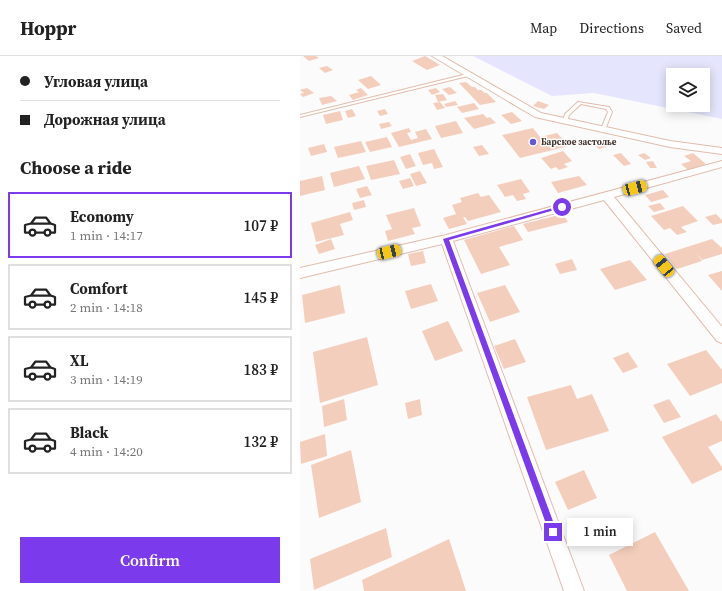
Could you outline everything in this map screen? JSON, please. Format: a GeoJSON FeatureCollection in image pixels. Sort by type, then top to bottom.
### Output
{"type":"FeatureCollection","features":[{"type":"Feature","properties":{"kind":"street"},"geometry":{"type":"LineString","coordinates":[[436,56],[538,115],[670,144],[722,158]]}},
{"type":"Feature","properties":{"kind":"street"},"geometry":{"type":"LineString","coordinates":[[670,144],[722,151]]}},
{"type":"Feature","properties":{"kind":"street"},"geometry":{"type":"LineString","coordinates":[[300,273],[446,239],[722,164]]}},
{"type":"Feature","properties":{"kind":"street"},"geometry":{"type":"LineString","coordinates":[[606,195],[722,337]]}},
{"type":"Feature","properties":{"kind":"street"},"geometry":{"type":"LineString","coordinates":[[446,239],[574,591]]}},
{"type":"Feature","properties":{"kind":"lane"},"geometry":{"type":"LineString","coordinates":[[300,116],[467,75]]}},
{"type":"Feature","properties":{"kind":"lane"},"geometry":{"type":"LineString","coordinates":[[565,121],[567,115],[580,103],[608,108],[610,112],[603,129]]}},
{"type":"Feature","properties":{"kind":"shaded area"},"geometry":{"type":"Polygon","coordinates":[[[473,56],[722,56],[722,119],[688,112],[710,112],[710,68],[666,68],[666,108],[594,93],[552,96],[473,56]]]}},
{"type":"Feature","properties":{"kind":"building"},"geometry":{"type":"Polygon","coordinates":[[[303,56],[316,56],[319,58],[309,61],[303,56]]]}},
{"type":"Feature","properties":{"kind":"building"},"geometry":{"type":"Polygon","coordinates":[[[425,56],[440,65],[427,70],[412,61],[425,56]]]}},
{"type":"Feature","properties":{"kind":"building"},"geometry":{"type":"Polygon","coordinates":[[[327,66],[333,70],[325,73],[319,68],[327,66]]]}},
{"type":"Feature","properties":{"kind":"building"},"geometry":{"type":"Polygon","coordinates":[[[371,76],[381,85],[368,89],[358,80],[371,76]]]}},
{"type":"Feature","properties":{"kind":"building"},"geometry":{"type":"Polygon","coordinates":[[[466,82],[472,87],[487,93],[496,102],[480,105],[459,83],[466,82]]]}},
{"type":"Feature","properties":{"kind":"building"},"geometry":{"type":"Polygon","coordinates":[[[450,87],[457,93],[449,95],[442,89],[450,87]]]}},
{"type":"Feature","properties":{"kind":"building"},"geometry":{"type":"Polygon","coordinates":[[[307,88],[314,93],[303,97],[300,94],[304,93],[300,90],[307,88]]]}},
{"type":"Feature","properties":{"kind":"building"},"geometry":{"type":"Polygon","coordinates":[[[361,88],[368,95],[353,100],[349,95],[359,92],[356,90],[361,88]]]}},
{"type":"Feature","properties":{"kind":"building"},"geometry":{"type":"Polygon","coordinates":[[[436,88],[440,92],[432,95],[428,90],[436,88]]]}},
{"type":"Feature","properties":{"kind":"building"},"geometry":{"type":"Polygon","coordinates":[[[443,94],[447,100],[438,102],[435,95],[443,94]]]}},
{"type":"Feature","properties":{"kind":"building"},"geometry":{"type":"Polygon","coordinates":[[[331,96],[337,101],[322,105],[319,98],[331,96]]]}},
{"type":"Feature","properties":{"kind":"building"},"geometry":{"type":"Polygon","coordinates":[[[455,101],[458,105],[446,107],[444,104],[455,101]]]}},
{"type":"Feature","properties":{"kind":"building"},"geometry":{"type":"Polygon","coordinates":[[[538,101],[549,105],[544,109],[533,106],[538,101]]]}},
{"type":"Feature","properties":{"kind":"building"},"geometry":{"type":"Polygon","coordinates":[[[440,102],[445,108],[437,110],[433,103],[440,102]]]}},
{"type":"Feature","properties":{"kind":"building"},"geometry":{"type":"Polygon","coordinates":[[[474,103],[479,109],[462,113],[457,107],[474,103]]]}},
{"type":"Feature","properties":{"kind":"building"},"geometry":{"type":"Polygon","coordinates":[[[352,109],[356,116],[348,118],[345,111],[352,109]]]}},
{"type":"Feature","properties":{"kind":"building"},"geometry":{"type":"Polygon","coordinates":[[[385,109],[388,114],[380,116],[377,111],[385,109]]]}},
{"type":"Feature","properties":{"kind":"building"},"geometry":{"type":"Polygon","coordinates":[[[340,111],[343,120],[326,124],[323,115],[340,111]]]}},
{"type":"Feature","properties":{"kind":"building"},"geometry":{"type":"Polygon","coordinates":[[[512,112],[522,121],[511,124],[501,115],[512,112]]]}},
{"type":"Feature","properties":{"kind":"building"},"geometry":{"type":"Polygon","coordinates":[[[483,114],[487,118],[490,117],[496,123],[474,129],[464,118],[483,114]]]}},
{"type":"Feature","properties":{"kind":"building"},"geometry":{"type":"Polygon","coordinates":[[[456,121],[463,133],[441,138],[435,126],[456,121]]]}},
{"type":"Feature","properties":{"kind":"building"},"geometry":{"type":"Polygon","coordinates":[[[389,122],[392,126],[381,129],[379,124],[389,122]]]}},
{"type":"Feature","properties":{"kind":"building"},"geometry":{"type":"Polygon","coordinates":[[[409,128],[411,132],[407,133],[411,140],[418,138],[415,132],[426,129],[432,139],[399,147],[391,133],[409,128]]]}},
{"type":"Feature","properties":{"kind":"building"},"geometry":{"type":"Polygon","coordinates":[[[533,128],[540,137],[557,133],[569,146],[520,158],[502,135],[533,128]]]}},
{"type":"Feature","properties":{"kind":"building"},"geometry":{"type":"Polygon","coordinates":[[[387,137],[392,147],[370,152],[365,142],[387,137]]]}},
{"type":"Feature","properties":{"kind":"building"},"geometry":{"type":"Polygon","coordinates":[[[598,139],[607,147],[599,149],[590,141],[598,139]]]}},
{"type":"Feature","properties":{"kind":"building"},"geometry":{"type":"Polygon","coordinates":[[[361,141],[366,152],[338,158],[334,147],[361,141]]]}},
{"type":"Feature","properties":{"kind":"building"},"geometry":{"type":"Polygon","coordinates":[[[324,144],[327,152],[311,156],[308,148],[324,144]]]}},
{"type":"Feature","properties":{"kind":"building"},"geometry":{"type":"Polygon","coordinates":[[[482,145],[489,154],[479,156],[473,147],[482,145]]]}},
{"type":"Feature","properties":{"kind":"building"},"geometry":{"type":"Polygon","coordinates":[[[434,149],[443,167],[434,169],[432,163],[423,165],[418,153],[434,149]]]}},
{"type":"Feature","properties":{"kind":"building"},"geometry":{"type":"Polygon","coordinates":[[[563,151],[572,161],[564,164],[568,167],[559,170],[556,167],[551,169],[541,158],[563,151]]]}},
{"type":"Feature","properties":{"kind":"building"},"geometry":{"type":"Polygon","coordinates":[[[621,153],[631,164],[624,166],[613,155],[621,153]]]}},
{"type":"Feature","properties":{"kind":"building"},"geometry":{"type":"Polygon","coordinates":[[[644,153],[651,158],[645,160],[638,155],[644,153]]]}},
{"type":"Feature","properties":{"kind":"building"},"geometry":{"type":"Polygon","coordinates":[[[693,153],[706,164],[688,170],[681,164],[691,161],[684,156],[693,153]]]}},
{"type":"Feature","properties":{"kind":"building"},"geometry":{"type":"Polygon","coordinates":[[[410,154],[416,166],[406,169],[400,157],[410,154]]]}},
{"type":"Feature","properties":{"kind":"building"},"geometry":{"type":"Polygon","coordinates":[[[394,160],[400,174],[371,180],[366,166],[394,160]]]}},
{"type":"Feature","properties":{"kind":"building"},"geometry":{"type":"Polygon","coordinates":[[[653,161],[657,168],[650,168],[646,162],[653,161]]]}},
{"type":"Feature","properties":{"kind":"building"},"geometry":{"type":"Polygon","coordinates":[[[359,166],[365,179],[334,187],[330,173],[359,166]]]}},
{"type":"Feature","properties":{"kind":"building"},"geometry":{"type":"Polygon","coordinates":[[[420,171],[427,183],[416,186],[410,174],[420,171]]]}},
{"type":"Feature","properties":{"kind":"building"},"geometry":{"type":"Polygon","coordinates":[[[322,176],[325,190],[300,196],[300,181],[322,176]]]}},
{"type":"Feature","properties":{"kind":"building"},"geometry":{"type":"Polygon","coordinates":[[[579,176],[587,185],[558,193],[551,182],[579,176]]]}},
{"type":"Feature","properties":{"kind":"building"},"geometry":{"type":"Polygon","coordinates":[[[410,178],[414,186],[403,189],[399,181],[410,178]]]}},
{"type":"Feature","properties":{"kind":"building"},"geometry":{"type":"Polygon","coordinates":[[[521,179],[530,192],[523,194],[526,199],[517,201],[513,195],[505,197],[497,185],[521,179]]]}},
{"type":"Feature","properties":{"kind":"building"},"geometry":{"type":"Polygon","coordinates":[[[367,186],[372,195],[360,198],[356,189],[367,186]]]}},
{"type":"Feature","properties":{"kind":"building"},"geometry":{"type":"Polygon","coordinates":[[[663,190],[669,197],[651,202],[645,195],[663,190]]]}},
{"type":"Feature","properties":{"kind":"building"},"geometry":{"type":"Polygon","coordinates":[[[478,193],[481,197],[489,195],[501,212],[468,221],[465,217],[463,217],[467,224],[449,229],[443,218],[456,214],[452,205],[462,202],[460,198],[478,193]]]}},
{"type":"Feature","properties":{"kind":"building"},"geometry":{"type":"Polygon","coordinates":[[[364,200],[366,207],[354,210],[352,203],[364,200]]]}},
{"type":"Feature","properties":{"kind":"building"},"geometry":{"type":"Polygon","coordinates":[[[660,203],[665,209],[654,212],[648,206],[660,203]]]}},
{"type":"Feature","properties":{"kind":"building"},"geometry":{"type":"Polygon","coordinates":[[[683,206],[698,221],[681,227],[687,232],[677,235],[670,228],[664,230],[651,216],[683,206]]]}},
{"type":"Feature","properties":{"kind":"building"},"geometry":{"type":"Polygon","coordinates":[[[414,208],[421,226],[412,228],[415,234],[388,241],[385,231],[392,229],[386,215],[414,208]]]}},
{"type":"Feature","properties":{"kind":"building"},"geometry":{"type":"Polygon","coordinates":[[[350,212],[353,220],[340,224],[344,235],[316,242],[311,223],[350,212]]]}},
{"type":"Feature","properties":{"kind":"building"},"geometry":{"type":"Polygon","coordinates":[[[563,214],[568,222],[528,232],[523,224],[563,214]]]}},
{"type":"Feature","properties":{"kind":"building"},"geometry":{"type":"Polygon","coordinates":[[[716,214],[722,220],[722,223],[713,225],[705,217],[716,214]]]}},
{"type":"Feature","properties":{"kind":"building"},"geometry":{"type":"Polygon","coordinates":[[[514,226],[523,240],[499,247],[510,265],[481,274],[464,240],[514,226]]]}},
{"type":"Feature","properties":{"kind":"building"},"geometry":{"type":"Polygon","coordinates":[[[331,239],[335,249],[319,254],[315,245],[331,239]]]}},
{"type":"Feature","properties":{"kind":"building"},"geometry":{"type":"Polygon","coordinates":[[[712,239],[722,248],[722,254],[702,260],[696,253],[702,261],[677,269],[665,254],[712,239]]]}},
{"type":"Feature","properties":{"kind":"building"},"geometry":{"type":"Polygon","coordinates":[[[423,251],[426,263],[411,266],[408,254],[423,251]]]}},
{"type":"Feature","properties":{"kind":"building"},"geometry":{"type":"Polygon","coordinates":[[[572,259],[577,270],[560,274],[555,264],[572,259]]]}},
{"type":"Feature","properties":{"kind":"building"},"geometry":{"type":"Polygon","coordinates":[[[630,260],[647,280],[615,290],[600,269],[630,260]]]}},
{"type":"Feature","properties":{"kind":"building"},"geometry":{"type":"Polygon","coordinates":[[[722,271],[722,291],[708,275],[722,271]]]}},
{"type":"Feature","properties":{"kind":"building"},"geometry":{"type":"Polygon","coordinates":[[[431,284],[438,301],[411,309],[405,291],[431,284]]]}},
{"type":"Feature","properties":{"kind":"building"},"geometry":{"type":"Polygon","coordinates":[[[340,285],[345,313],[305,323],[302,295],[340,285]]]}},
{"type":"Feature","properties":{"kind":"building"},"geometry":{"type":"Polygon","coordinates":[[[505,285],[520,312],[490,322],[477,293],[505,285]]]}},
{"type":"Feature","properties":{"kind":"building"},"geometry":{"type":"Polygon","coordinates":[[[448,321],[463,351],[435,361],[422,331],[448,321]]]}},
{"type":"Feature","properties":{"kind":"building"},"geometry":{"type":"Polygon","coordinates":[[[367,337],[378,385],[320,403],[313,352],[367,337]]]}},
{"type":"Feature","properties":{"kind":"building"},"geometry":{"type":"Polygon","coordinates":[[[515,339],[526,362],[504,369],[494,346],[515,339]]]}},
{"type":"Feature","properties":{"kind":"building"},"geometry":{"type":"Polygon","coordinates":[[[706,350],[722,370],[722,383],[690,396],[667,364],[706,350]]]}},
{"type":"Feature","properties":{"kind":"building"},"geometry":{"type":"Polygon","coordinates":[[[628,352],[638,367],[623,373],[613,358],[628,352]]]}},
{"type":"Feature","properties":{"kind":"building"},"geometry":{"type":"Polygon","coordinates":[[[571,385],[577,399],[592,394],[609,431],[546,450],[527,397],[571,385]]]}},
{"type":"Feature","properties":{"kind":"building"},"geometry":{"type":"Polygon","coordinates":[[[344,399],[347,420],[324,427],[322,406],[344,399]]]}},
{"type":"Feature","properties":{"kind":"building"},"geometry":{"type":"Polygon","coordinates":[[[420,399],[422,415],[408,419],[405,403],[420,399]]]}},
{"type":"Feature","properties":{"kind":"building"},"geometry":{"type":"Polygon","coordinates":[[[669,399],[681,417],[664,423],[653,405],[669,399]]]}},
{"type":"Feature","properties":{"kind":"building"},"geometry":{"type":"Polygon","coordinates":[[[716,414],[722,422],[722,441],[708,447],[722,467],[722,470],[692,484],[662,437],[716,414]]]}},
{"type":"Feature","properties":{"kind":"building"},"geometry":{"type":"Polygon","coordinates":[[[325,434],[327,456],[301,464],[300,442],[325,434]]]}},
{"type":"Feature","properties":{"kind":"building"},"geometry":{"type":"Polygon","coordinates":[[[351,450],[361,502],[319,518],[311,465],[351,450]]]}},
{"type":"Feature","properties":{"kind":"building"},"geometry":{"type":"Polygon","coordinates":[[[584,470],[597,498],[568,510],[555,482],[584,470]]]}},
{"type":"Feature","properties":{"kind":"building"},"geometry":{"type":"Polygon","coordinates":[[[386,528],[392,557],[314,590],[310,559],[386,528]]]}},
{"type":"Feature","properties":{"kind":"building"},"geometry":{"type":"Polygon","coordinates":[[[655,532],[689,591],[627,591],[609,555],[655,532]]]}},
{"type":"Feature","properties":{"kind":"building"},"geometry":{"type":"Polygon","coordinates":[[[449,539],[466,591],[364,591],[362,580],[449,539]]]}},
{"type":"Feature","properties":{"kind":"place","name":"Барское застолье"},"geometry":{"type":"Point","coordinates":[533,142]}},
{"type":"Feature","properties":{"kind":"route"},"geometry":{"type":"LineString","coordinates":[[553,532],[446,239],[562,207]]}}]}
